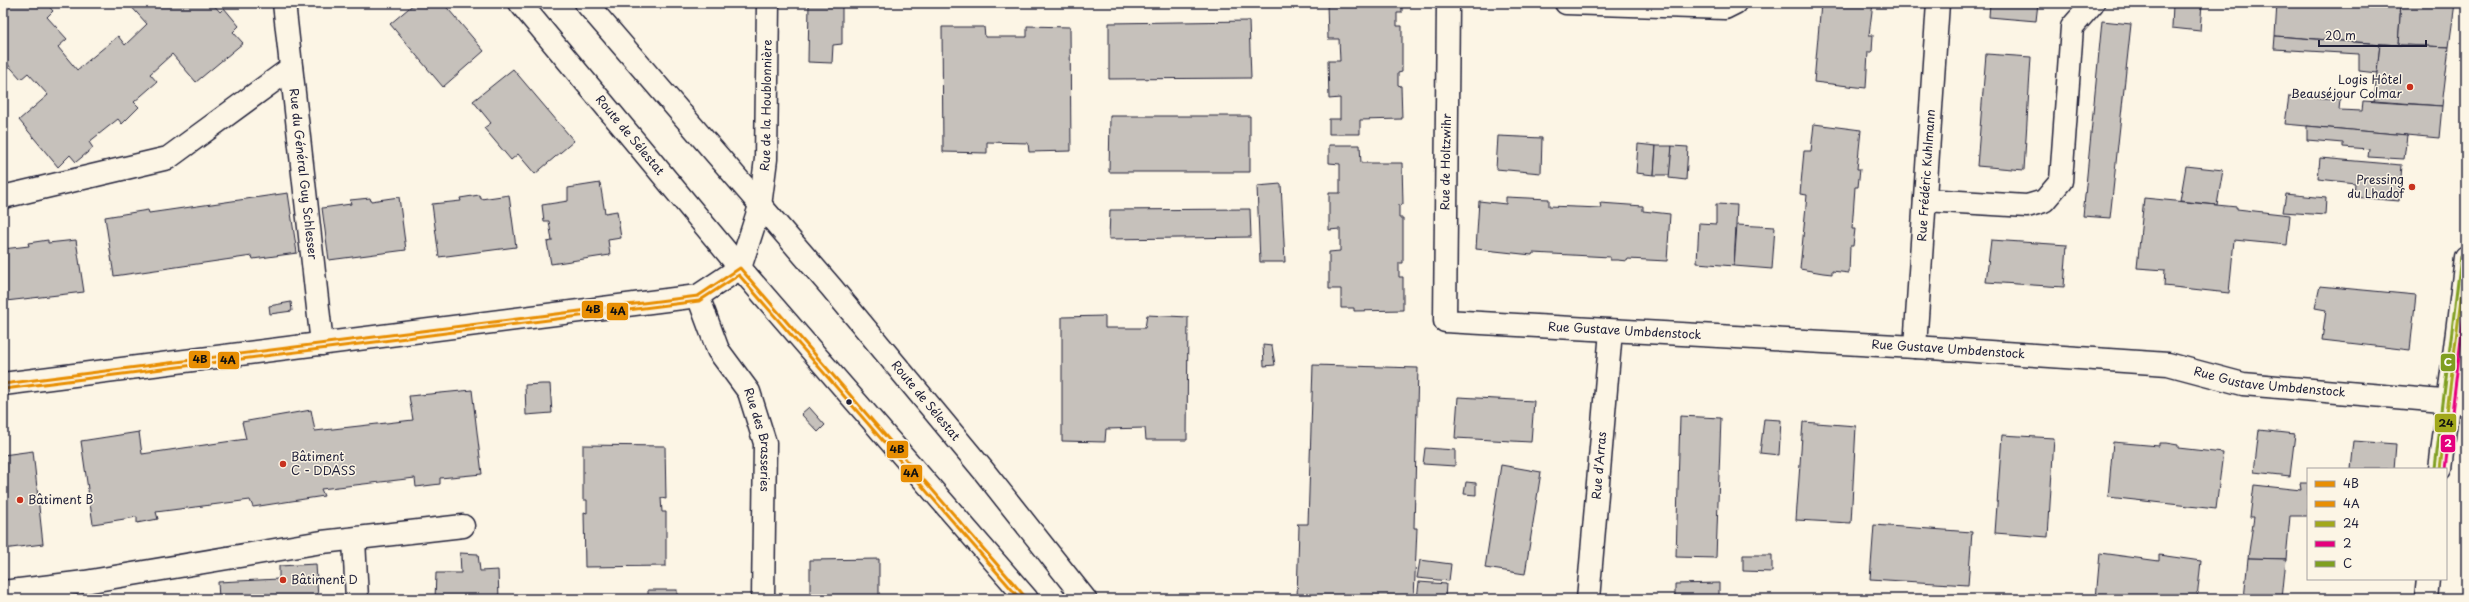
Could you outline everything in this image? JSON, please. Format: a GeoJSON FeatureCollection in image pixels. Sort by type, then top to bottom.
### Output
{"type":"FeatureCollection","features":[{"type":"Feature","properties":{"kind":"street","name":"Rue du Général Guy Schlesser"},"geometry":{"type":"LineString","coordinates":[[284,3],[322,344]]}},
{"type":"Feature","properties":{"kind":"street","name":"Route de Sélestat"},"geometry":{"type":"LineString","coordinates":[[520,3],[740,268],[1026,599]]}},
{"type":"Feature","properties":{"kind":"street","name":"Route de Sélestat"},"geometry":{"type":"LineString","coordinates":[[586,3],[831,287],[978,464],[1085,599]]}},
{"type":"Feature","properties":{"kind":"street","name":"Rue de la Houblonnière"},"geometry":{"type":"LineString","coordinates":[[760,206],[766,159],[768,3]]}},
{"type":"Feature","properties":{"kind":"street","name":"Rue de Holtzwihr"},"geometry":{"type":"LineString","coordinates":[[1445,321],[1448,3]]}},
{"type":"Feature","properties":{"kind":"street"},"geometry":{"type":"LineString","coordinates":[[1566,3],[1725,8],[1735,3]]}},
{"type":"Feature","properties":{"kind":"street","name":"Rue Frédéric Kuhlmann"},"geometry":{"type":"LineString","coordinates":[[1915,347],[1938,3]]}},
{"type":"Feature","properties":{"kind":"street"},"geometry":{"type":"LineString","coordinates":[[1925,200],[2027,206],[2044,201],[2060,181],[2072,27],[2093,3]]}},
{"type":"Feature","properties":{"kind":"street"},"geometry":{"type":"LineString","coordinates":[[3,197],[168,158],[291,68]]}},
{"type":"Feature","properties":{"kind":"street"},"geometry":{"type":"LineString","coordinates":[[3,384],[698,296],[740,268],[760,206]]}},
{"type":"Feature","properties":{"kind":"street"},"geometry":{"type":"LineString","coordinates":[[2440,468],[2457,402],[2466,258]]}},
{"type":"Feature","properties":{"kind":"street","name":"Rue des Brasseries"},"geometry":{"type":"LineString","coordinates":[[698,296],[718,350],[749,392],[765,443],[763,599]]}},
{"type":"Feature","properties":{"kind":"street","name":"Rue Gustave Umbdenstock"},"geometry":{"type":"LineString","coordinates":[[1445,321],[1611,332],[1915,347],[2168,364],[2243,384],[2457,402]]}},
{"type":"Feature","properties":{"kind":"street","name":"Rue d'Arras"},"geometry":{"type":"LineString","coordinates":[[1588,599],[1611,332]]}},
{"type":"Feature","properties":{"kind":"street"},"geometry":{"type":"LineString","coordinates":[[3,592],[82,591],[322,542],[463,526]]}},
{"type":"Feature","properties":{"kind":"street"},"geometry":{"type":"LineString","coordinates":[[354,539],[357,599]]}},
{"type":"Feature","properties":{"kind":"street"},"geometry":{"type":"LineString","coordinates":[[2426,599],[2428,580]]}},
{"type":"Feature","properties":{"kind":"building"},"geometry":{"type":"Polygon","coordinates":[[[3,3],[46,3],[53,11],[47,17],[67,39],[58,47],[77,70],[118,36],[125,45],[147,24],[128,3],[212,3],[220,12],[224,8],[239,26],[233,32],[243,43],[196,82],[172,54],[150,74],[157,82],[134,102],[139,107],[122,124],[118,119],[89,142],[93,148],[76,162],[70,155],[58,167],[19,120],[48,95],[28,73],[21,79],[3,59],[3,3]]]}},
{"type":"Feature","properties":{"kind":"building"},"geometry":{"type":"Polygon","coordinates":[[[415,3],[443,3],[484,51],[443,87],[390,24],[415,3]]]}},
{"type":"Feature","properties":{"kind":"building"},"geometry":{"type":"Polygon","coordinates":[[[809,3],[842,3],[842,44],[833,45],[832,63],[808,62],[809,3]]]}},
{"type":"Feature","properties":{"kind":"building"},"geometry":{"type":"Polygon","coordinates":[[[1327,3],[1402,3],[1402,13],[1397,13],[1397,26],[1402,26],[1402,72],[1398,73],[1398,85],[1401,86],[1402,119],[1360,120],[1360,134],[1329,134],[1329,119],[1340,119],[1340,98],[1329,99],[1328,61],[1340,61],[1339,39],[1328,39],[1327,3]]]}},
{"type":"Feature","properties":{"kind":"building"},"geometry":{"type":"Polygon","coordinates":[[[1821,3],[1873,3],[1869,35],[1873,35],[1872,52],[1868,52],[1866,88],[1814,82],[1821,3]]]}},
{"type":"Feature","properties":{"kind":"building"},"geometry":{"type":"Polygon","coordinates":[[[1990,3],[2038,3],[2036,21],[1989,17],[1990,3]]]}},
{"type":"Feature","properties":{"kind":"building"},"geometry":{"type":"Polygon","coordinates":[[[2173,3],[2202,3],[2200,31],[2172,28],[2173,3]]]}},
{"type":"Feature","properties":{"kind":"building"},"geometry":{"type":"Polygon","coordinates":[[[2277,3],[2365,3],[2365,7],[2371,7],[2371,3],[2401,3],[2398,45],[2275,36],[2277,3]]]}},
{"type":"Feature","properties":{"kind":"building"},"geometry":{"type":"Polygon","coordinates":[[[2401,3],[2455,3],[2449,47],[2398,45],[2401,3]]]}},
{"type":"Feature","properties":{"kind":"building"},"geometry":{"type":"Polygon","coordinates":[[[1249,21],[1251,78],[1109,79],[1109,23],[1249,21]]]}},
{"type":"Feature","properties":{"kind":"building"},"geometry":{"type":"Polygon","coordinates":[[[2102,21],[2131,24],[2110,218],[2083,216],[2102,21]]]}},
{"type":"Feature","properties":{"kind":"building"},"geometry":{"type":"Polygon","coordinates":[[[1027,26],[1070,27],[1071,151],[1029,152],[1028,143],[987,142],[987,153],[943,152],[942,27],[984,27],[985,37],[1027,37],[1027,26]]]}},
{"type":"Feature","properties":{"kind":"building"},"geometry":{"type":"Polygon","coordinates":[[[2275,36],[2380,44],[2377,73],[2359,71],[2359,54],[2274,49],[2275,36]]]}},
{"type":"Feature","properties":{"kind":"building","name":"Logis Hôtel Beauséjour Colmar"},"geometry":{"type":"Polygon","coordinates":[[[2380,44],[2449,47],[2442,106],[2374,101],[2380,44]]]}},
{"type":"Feature","properties":{"kind":"building"},"geometry":{"type":"Polygon","coordinates":[[[1986,54],[2031,57],[2024,170],[1977,166],[1986,54]]]}},
{"type":"Feature","properties":{"kind":"building"},"geometry":{"type":"Polygon","coordinates":[[[513,69],[574,141],[535,174],[518,154],[511,160],[484,128],[491,123],[473,101],[513,69]]]}},
{"type":"Feature","properties":{"kind":"building"},"geometry":{"type":"Polygon","coordinates":[[[2289,96],[2340,99],[2339,110],[2362,111],[2363,101],[2442,106],[2439,138],[2285,124],[2289,96]]]}},
{"type":"Feature","properties":{"kind":"building"},"geometry":{"type":"Polygon","coordinates":[[[1110,116],[1250,116],[1250,172],[1109,172],[1110,116]]]}},
{"type":"Feature","properties":{"kind":"building"},"geometry":{"type":"Polygon","coordinates":[[[1814,124],[1861,130],[1857,169],[1860,169],[1858,187],[1855,187],[1852,229],[1855,229],[1853,246],[1850,246],[1849,273],[1832,271],[1832,274],[1800,269],[1807,195],[1800,194],[1804,151],[1811,151],[1814,124]]]}},
{"type":"Feature","properties":{"kind":"building"},"geometry":{"type":"Polygon","coordinates":[[[2307,126],[2407,135],[2404,159],[2368,157],[2369,149],[2343,147],[2343,143],[2307,140],[2307,126]]]}},
{"type":"Feature","properties":{"kind":"building"},"geometry":{"type":"Polygon","coordinates":[[[1498,136],[1542,138],[1541,173],[1496,169],[1498,136]]]}},
{"type":"Feature","properties":{"kind":"building"},"geometry":{"type":"Polygon","coordinates":[[[1638,144],[1656,146],[1654,175],[1636,173],[1638,144]]]}},
{"type":"Feature","properties":{"kind":"building"},"geometry":{"type":"Polygon","coordinates":[[[1329,145],[1360,145],[1361,163],[1402,163],[1403,204],[1399,205],[1399,218],[1403,218],[1403,263],[1399,263],[1399,277],[1403,277],[1403,310],[1354,311],[1354,308],[1341,308],[1341,289],[1329,289],[1329,252],[1340,251],[1340,229],[1329,230],[1329,193],[1340,193],[1340,164],[1329,163],[1329,145]]]}},
{"type":"Feature","properties":{"kind":"building"},"geometry":{"type":"Polygon","coordinates":[[[1656,146],[1672,146],[1670,175],[1654,175],[1656,146]]]}},
{"type":"Feature","properties":{"kind":"building"},"geometry":{"type":"Polygon","coordinates":[[[1672,146],[1688,147],[1686,180],[1669,178],[1672,146]]]}},
{"type":"Feature","properties":{"kind":"building"},"geometry":{"type":"Polygon","coordinates":[[[2320,158],[2402,165],[2399,201],[2354,197],[2355,183],[2318,179],[2320,158]]]}},
{"type":"Feature","properties":{"kind":"building"},"geometry":{"type":"Polygon","coordinates":[[[2186,166],[2223,170],[2217,205],[2180,201],[2186,166]]]}},
{"type":"Feature","properties":{"kind":"building"},"geometry":{"type":"Polygon","coordinates":[[[600,183],[605,213],[617,211],[621,238],[608,240],[610,255],[551,264],[547,242],[552,241],[549,221],[544,221],[542,205],[568,201],[568,188],[600,183]]]}},
{"type":"Feature","properties":{"kind":"building"},"geometry":{"type":"Polygon","coordinates":[[[1281,184],[1285,262],[1260,262],[1257,186],[1281,184]]]}},
{"type":"Feature","properties":{"kind":"building"},"geometry":{"type":"Polygon","coordinates":[[[288,193],[297,253],[253,259],[252,256],[114,276],[105,217],[148,210],[149,213],[288,193]]]}},
{"type":"Feature","properties":{"kind":"building"},"geometry":{"type":"Polygon","coordinates":[[[2286,194],[2326,198],[2325,215],[2283,212],[2286,194]]]}},
{"type":"Feature","properties":{"kind":"building"},"geometry":{"type":"Polygon","coordinates":[[[479,195],[481,199],[509,195],[516,247],[439,257],[432,204],[461,201],[460,198],[479,195]]]}},
{"type":"Feature","properties":{"kind":"building"},"geometry":{"type":"Polygon","coordinates":[[[399,197],[406,250],[329,260],[322,208],[351,204],[350,200],[370,198],[371,201],[399,197]]]}},
{"type":"Feature","properties":{"kind":"building"},"geometry":{"type":"Polygon","coordinates":[[[1506,197],[1549,199],[1549,206],[1601,208],[1600,203],[1643,206],[1643,211],[1670,214],[1667,261],[1628,259],[1627,261],[1610,260],[1610,257],[1533,253],[1532,255],[1476,249],[1479,201],[1506,204],[1506,197]]]}},
{"type":"Feature","properties":{"kind":"building"},"geometry":{"type":"Polygon","coordinates":[[[2144,198],[2237,207],[2237,209],[2290,215],[2287,245],[2234,240],[2229,293],[2164,286],[2165,270],[2137,268],[2144,198]]]}},
{"type":"Feature","properties":{"kind":"building"},"geometry":{"type":"Polygon","coordinates":[[[1716,204],[1737,205],[1734,266],[1697,263],[1699,223],[1716,224],[1716,204]]]}},
{"type":"Feature","properties":{"kind":"building"},"geometry":{"type":"Polygon","coordinates":[[[1250,209],[1251,237],[1109,239],[1110,210],[1250,209]]]}},
{"type":"Feature","properties":{"kind":"building"},"geometry":{"type":"Polygon","coordinates":[[[1737,225],[1775,227],[1772,269],[1734,266],[1737,225]]]}},
{"type":"Feature","properties":{"kind":"building"},"geometry":{"type":"Polygon","coordinates":[[[48,240],[48,243],[76,240],[84,292],[6,301],[3,249],[29,246],[28,243],[48,240]]]}},
{"type":"Feature","properties":{"kind":"building"},"geometry":{"type":"Polygon","coordinates":[[[1991,240],[2067,245],[2064,287],[1986,282],[1991,240]]]}},
{"type":"Feature","properties":{"kind":"building"},"geometry":{"type":"Polygon","coordinates":[[[2320,286],[2416,295],[2410,350],[2322,340],[2326,310],[2315,308],[2320,286]]]}},
{"type":"Feature","properties":{"kind":"building"},"geometry":{"type":"Polygon","coordinates":[[[291,302],[292,311],[270,314],[269,306],[291,302]]]}},
{"type":"Feature","properties":{"kind":"building"},"geometry":{"type":"Polygon","coordinates":[[[1147,315],[1188,317],[1187,440],[1146,440],[1145,428],[1106,429],[1105,442],[1062,441],[1062,317],[1105,316],[1105,328],[1145,328],[1147,315]]]}},
{"type":"Feature","properties":{"kind":"building"},"geometry":{"type":"Polygon","coordinates":[[[1263,345],[1272,346],[1275,365],[1264,366],[1263,345]]]}},
{"type":"Feature","properties":{"kind":"building"},"geometry":{"type":"Polygon","coordinates":[[[1313,365],[1418,368],[1414,528],[1417,528],[1414,599],[1297,599],[1299,526],[1297,524],[1308,524],[1313,365]]]}},
{"type":"Feature","properties":{"kind":"building"},"geometry":{"type":"Polygon","coordinates":[[[550,384],[552,413],[526,415],[525,385],[550,384]]]}},
{"type":"Feature","properties":{"kind":"building","name":"Bâtiment C - DDASS"},"geometry":{"type":"Polygon","coordinates":[[[472,390],[482,474],[440,478],[440,484],[416,487],[415,478],[321,489],[324,496],[253,507],[250,500],[156,512],[158,519],[137,523],[137,517],[93,524],[81,441],[139,432],[142,454],[246,439],[242,422],[311,410],[315,431],[413,420],[409,396],[472,390]]]}},
{"type":"Feature","properties":{"kind":"building"},"geometry":{"type":"Polygon","coordinates":[[[1458,397],[1534,401],[1531,442],[1455,438],[1458,397]]]}},
{"type":"Feature","properties":{"kind":"building"},"geometry":{"type":"Polygon","coordinates":[[[809,407],[825,425],[818,432],[801,414],[809,407]]]}},
{"type":"Feature","properties":{"kind":"building"},"geometry":{"type":"Polygon","coordinates":[[[1680,416],[1721,418],[1716,558],[1676,557],[1680,416]]]}},
{"type":"Feature","properties":{"kind":"building"},"geometry":{"type":"Polygon","coordinates":[[[1764,419],[1781,420],[1779,455],[1760,453],[1764,419]]]}},
{"type":"Feature","properties":{"kind":"building"},"geometry":{"type":"Polygon","coordinates":[[[1803,422],[1856,426],[1851,523],[1796,520],[1803,422]]]}},
{"type":"Feature","properties":{"kind":"building"},"geometry":{"type":"Polygon","coordinates":[[[2259,430],[2295,434],[2290,476],[2254,472],[2259,430]]]}},
{"type":"Feature","properties":{"kind":"building"},"geometry":{"type":"Polygon","coordinates":[[[2002,435],[2054,438],[2048,537],[1995,533],[2002,435]]]}},
{"type":"Feature","properties":{"kind":"building"},"geometry":{"type":"Polygon","coordinates":[[[2354,441],[2396,444],[2394,468],[2351,468],[2354,441]]]}},
{"type":"Feature","properties":{"kind":"building"},"geometry":{"type":"Polygon","coordinates":[[[2113,442],[2159,446],[2159,443],[2166,443],[2178,445],[2178,448],[2223,453],[2216,509],[2108,497],[2113,442]]]}},
{"type":"Feature","properties":{"kind":"building"},"geometry":{"type":"Polygon","coordinates":[[[583,445],[665,446],[666,499],[661,498],[662,512],[666,512],[666,566],[585,567],[584,512],[587,513],[587,500],[583,500],[583,445]]]}},
{"type":"Feature","properties":{"kind":"building"},"geometry":{"type":"Polygon","coordinates":[[[1425,448],[1455,450],[1455,466],[1423,464],[1425,448]]]}},
{"type":"Feature","properties":{"kind":"building","name":"Bâtiment B"},"geometry":{"type":"Polygon","coordinates":[[[33,451],[43,544],[3,549],[3,455],[33,451]]]}},
{"type":"Feature","properties":{"kind":"building"},"geometry":{"type":"Polygon","coordinates":[[[1501,465],[1541,472],[1525,574],[1485,568],[1501,465]]]}},
{"type":"Feature","properties":{"kind":"building"},"geometry":{"type":"Polygon","coordinates":[[[1466,482],[1476,483],[1476,495],[1464,494],[1466,482]]]}},
{"type":"Feature","properties":{"kind":"building"},"geometry":{"type":"Polygon","coordinates":[[[2300,483],[2307,483],[2307,516],[2290,516],[2286,559],[2248,558],[2254,517],[2250,517],[2254,485],[2301,490],[2300,483]]]}},
{"type":"Feature","properties":{"kind":"building"},"geometry":{"type":"Polygon","coordinates":[[[1874,525],[1972,532],[1968,585],[1870,579],[1874,525]]]}},
{"type":"Feature","properties":{"kind":"building"},"geometry":{"type":"Polygon","coordinates":[[[460,553],[478,554],[480,571],[498,570],[499,599],[435,599],[436,573],[461,573],[460,553]]]}},
{"type":"Feature","properties":{"kind":"building"},"geometry":{"type":"Polygon","coordinates":[[[2100,553],[2159,561],[2159,555],[2201,561],[2197,599],[2096,599],[2100,553]]]}},
{"type":"Feature","properties":{"kind":"building"},"geometry":{"type":"Polygon","coordinates":[[[1743,555],[1772,555],[1772,572],[1743,571],[1743,555]]]}},
{"type":"Feature","properties":{"kind":"building"},"geometry":{"type":"Polygon","coordinates":[[[2248,558],[2286,559],[2282,599],[2244,599],[2248,558]]]}},
{"type":"Feature","properties":{"kind":"building"},"geometry":{"type":"Polygon","coordinates":[[[879,559],[879,595],[885,596],[885,599],[810,599],[810,560],[879,559]]]}},
{"type":"Feature","properties":{"kind":"building"},"geometry":{"type":"Polygon","coordinates":[[[1420,560],[1451,564],[1449,581],[1417,578],[1420,560]]]}},
{"type":"Feature","properties":{"kind":"building","name":"Bâtiment D"},"geometry":{"type":"Polygon","coordinates":[[[316,564],[318,599],[219,599],[218,582],[279,579],[279,566],[316,564]]]}},
{"type":"Feature","properties":{"kind":"building"},"geometry":{"type":"Polygon","coordinates":[[[1419,582],[1446,584],[1445,599],[1417,599],[1419,582]]]}},
{"type":"Feature","properties":{"kind":"building"},"geometry":{"type":"Polygon","coordinates":[[[1719,583],[1719,599],[1675,599],[1675,584],[1719,583]]]}},
{"type":"Feature","properties":{"kind":"building"},"geometry":{"type":"Polygon","coordinates":[[[648,590],[677,590],[677,599],[648,599],[648,590]]]}},
{"type":"Feature","properties":{"kind":"transit line","name":"C"},"geometry":{"type":"LineString","coordinates":[[2435,468],[2461,257]]}},
{"type":"Feature","properties":{"kind":"transit line","name":"24"},"geometry":{"type":"LineString","coordinates":[[2440,468],[2466,258]]}},
{"type":"Feature","properties":{"kind":"transit line","name":"4B"},"geometry":{"type":"LineString","coordinates":[[3,384],[698,296],[740,268],[1027,599]]}},
{"type":"Feature","properties":{"kind":"transit line","name":"4A"},"geometry":{"type":"LineString","coordinates":[[4,389],[699,301],[739,275],[1020,599]]}},
{"type":"Feature","properties":{"kind":"transit line","name":"2"},"geometry":{"type":"LineString","coordinates":[[2445,468],[2466,299]]}},
{"type":"Feature","properties":{"kind":"place","name":"Logis Hôtel Beauséjour Colmar"},"geometry":{"type":"Point","coordinates":[2410,87]}},
{"type":"Feature","properties":{"kind":"place","name":"Pressing du Lhadof"},"geometry":{"type":"Point","coordinates":[2412,187]}},
{"type":"Feature","properties":{"kind":"place","name":"Bâtiment C - DDASS"},"geometry":{"type":"Point","coordinates":[283,464]}},
{"type":"Feature","properties":{"kind":"place","name":"Bâtiment B"},"geometry":{"type":"Point","coordinates":[20,500]}},
{"type":"Feature","properties":{"kind":"place","name":"Bâtiment D"},"geometry":{"type":"Point","coordinates":[283,580]}}]}
